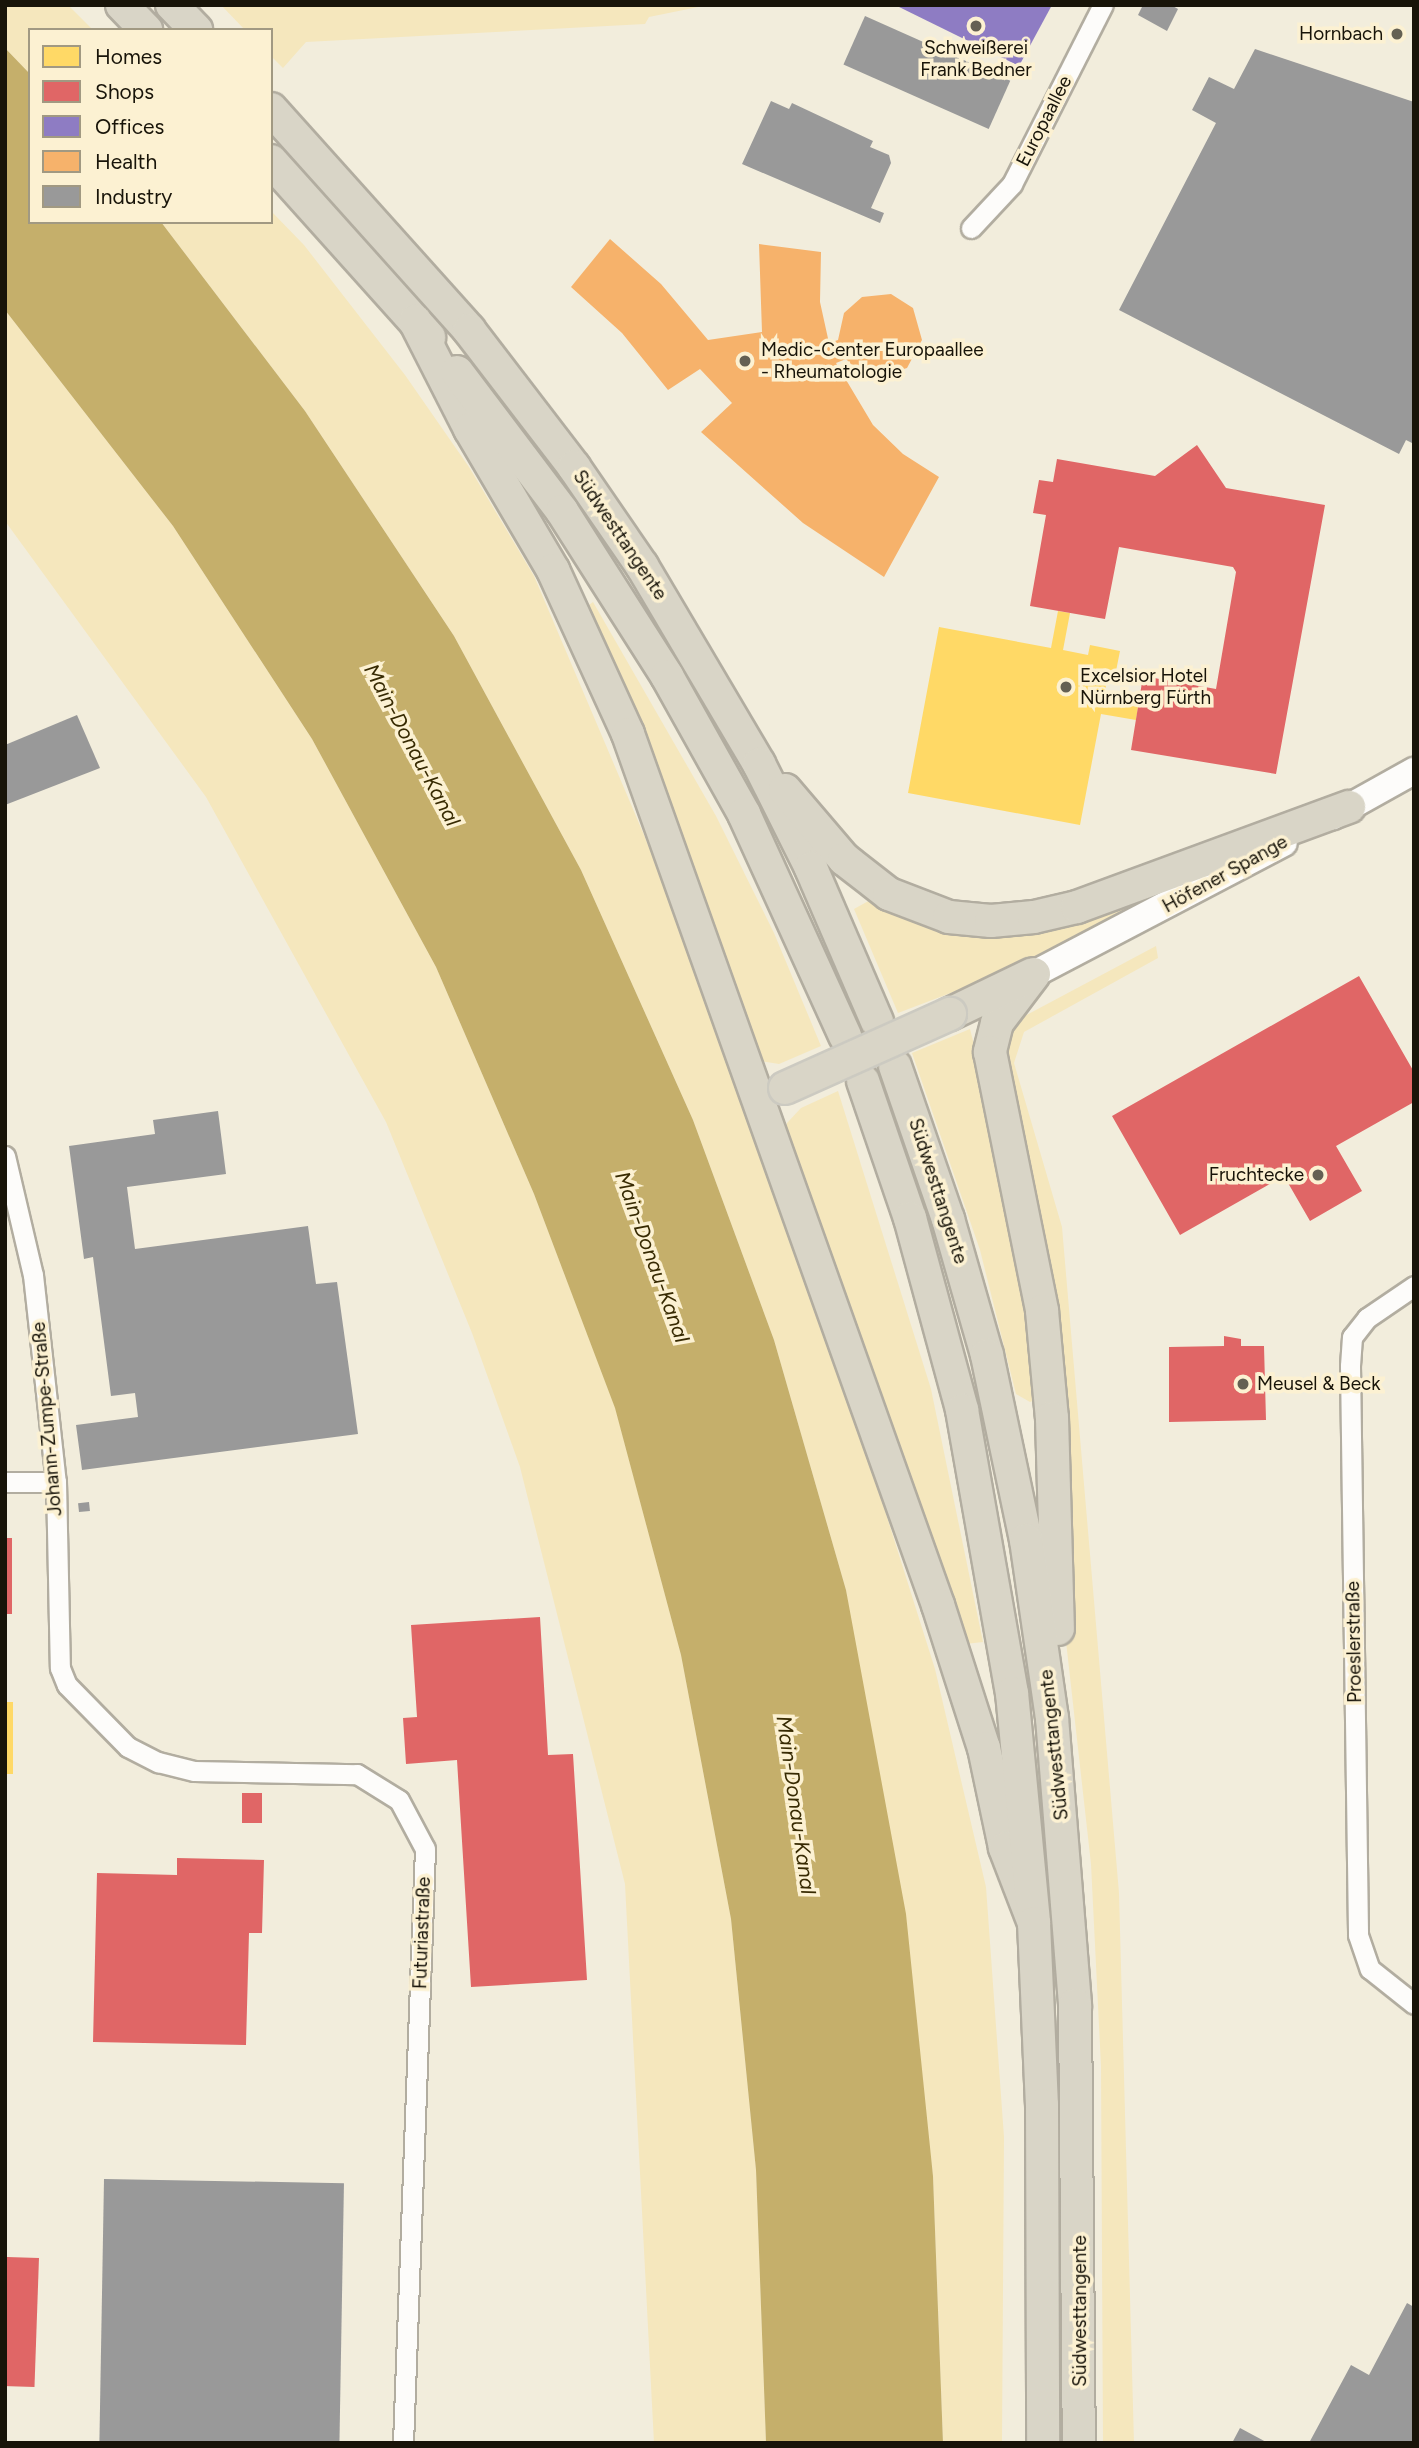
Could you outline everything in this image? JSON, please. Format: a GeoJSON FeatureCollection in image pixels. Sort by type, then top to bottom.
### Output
{"type":"FeatureCollection","features":[{"type":"Feature","properties":{"kind":"highway"},"geometry":{"type":"LineString","coordinates":[[122,5],[144,28]]}},
{"type":"Feature","properties":{"kind":"highway"},"geometry":{"type":"LineString","coordinates":[[172,5],[194,28]]}},
{"type":"Feature","properties":{"kind":"highway","name":"Südwesttangente"},"geometry":{"type":"LineString","coordinates":[[273,111],[365,209],[470,330],[574,467],[673,614],[759,764],[815,877],[877,1021]]}},
{"type":"Feature","properties":{"kind":"highway","name":"Südwesttangente"},"geometry":{"type":"LineString","coordinates":[[273,163],[340,234],[415,321],[562,511],[667,676],[744,814],[845,1036]]}},
{"type":"Feature","properties":{"kind":"highway"},"geometry":{"type":"LineString","coordinates":[[415,321],[470,429],[553,570],[599,665],[967,1689],[1005,1848],[1034,1923]]}},
{"type":"Feature","properties":{"kind":"highway"},"geometry":{"type":"LineString","coordinates":[[759,764],[868,880],[914,906],[969,920],[1023,919],[1077,906],[1349,807]]}},
{"type":"Feature","properties":{"kind":"highway"},"geometry":{"type":"LineString","coordinates":[[756,1100],[1034,974]]}},
{"type":"Feature","properties":{"kind":"highway"},"geometry":{"type":"LineString","coordinates":[[1034,974],[997,1023],[990,1052],[1032,1248],[1048,1362],[1059,1621],[1052,1718]]}},
{"type":"Feature","properties":{"kind":"highway","name":"Südwesttangente"},"geometry":{"type":"LineString","coordinates":[[895,1066],[945,1209],[987,1355],[1026,1540],[1052,1718],[1075,2006],[1080,2205],[1079,2443]]}},
{"type":"Feature","properties":{"kind":"highway","name":"Südwesttangente"},"geometry":{"type":"LineString","coordinates":[[863,1081],[920,1251],[965,1421],[1012,1693],[1034,1923],[1045,2240],[1043,2443]]}},
{"type":"Feature","properties":{"kind":"main road","name":"Höfener Spange"},"geometry":{"type":"LineString","coordinates":[[1034,974],[1414,771]]}},
{"type":"Feature","properties":{"kind":"street","name":"Europaallee"},"geometry":{"type":"LineString","coordinates":[[971,228],[1012,184],[1103,5]]}},
{"type":"Feature","properties":{"kind":"street","name":"Johann-Zumpe-Straße"},"geometry":{"type":"LineString","coordinates":[[5,1156],[33,1275],[56,1482],[60,1668],[67,1685]]}},
{"type":"Feature","properties":{"kind":"street","name":"Proeslerstraße"},"geometry":{"type":"LineString","coordinates":[[1414,1286],[1367,1318],[1352,1338],[1350,1366],[1358,1935],[1370,1969],[1414,2004]]}},
{"type":"Feature","properties":{"kind":"street"},"geometry":{"type":"LineString","coordinates":[[5,1482],[56,1482]]}},
{"type":"Feature","properties":{"kind":"street","name":"Futuriastraße"},"geometry":{"type":"LineString","coordinates":[[67,1685],[128,1747],[159,1762],[194,1771],[357,1774],[399,1801],[425,1849],[403,2443]]}},
{"type":"Feature","properties":{"kind":"shaded area"},"geometry":{"type":"Polygon","coordinates":[[[5,5],[68,5],[91,28],[28,28],[28,72],[5,48],[5,5]]]}},
{"type":"Feature","properties":{"kind":"shaded area"},"geometry":{"type":"Polygon","coordinates":[[[221,5],[708,5],[649,17],[645,24],[306,42],[283,68],[273,58],[273,28],[243,28],[221,5]]]}},
{"type":"Feature","properties":{"kind":"shaded area"},"geometry":{"type":"Polygon","coordinates":[[[273,213],[304,245],[405,375],[469,467],[534,576],[644,835],[733,1063],[856,1419],[935,1669],[986,1887],[1004,2137],[1002,2443],[943,2443],[933,2176],[846,1590],[774,1340],[693,1120],[581,870],[454,636],[305,411],[163,224],[273,224],[273,213]]]}},
{"type":"Feature","properties":{"kind":"shaded area"},"geometry":{"type":"Polygon","coordinates":[[[5,310],[173,526],[312,739],[436,967],[534,1194],[615,1407],[681,1655],[731,1919],[756,2170],[766,2443],[654,2443],[625,1884],[520,1467],[472,1333],[386,1122],[206,797],[5,521],[5,310]]]}},
{"type":"Feature","properties":{"kind":"shaded area"},"geometry":{"type":"Polygon","coordinates":[[[593,602],[716,816],[774,933],[821,1046],[779,1064],[755,1060],[582,610],[593,602]]]}},
{"type":"Feature","properties":{"kind":"shaded area"},"geometry":{"type":"Polygon","coordinates":[[[1135,894],[1141,904],[1016,968],[898,1013],[854,909],[872,899],[911,916],[1135,894]]]}},
{"type":"Feature","properties":{"kind":"shaded area"},"geometry":{"type":"Polygon","coordinates":[[[1156,946],[1158,958],[1024,1032],[1014,1063],[1062,1227],[1119,1893],[1134,2443],[1103,2443],[1101,2066],[1091,1864],[1004,1089],[1007,1032],[1019,1019],[1156,946]]]}},
{"type":"Feature","properties":{"kind":"shaded area"},"geometry":{"type":"Polygon","coordinates":[[[970,1029],[1016,1210],[1037,1399],[1030,1402],[1016,1394],[980,1250],[912,1053],[970,1029]]]}},
{"type":"Feature","properties":{"kind":"shaded area"},"geometry":{"type":"Polygon","coordinates":[[[838,1091],[931,1389],[983,1642],[965,1644],[783,1137],[787,1123],[801,1108],[838,1091]]]}},
{"type":"Feature","properties":{"kind":"water","name":"Main-Donau-Kanal"},"geometry":{"type":"Polygon","coordinates":[[[5,48],[28,72],[28,224],[163,224],[305,411],[454,636],[581,870],[693,1120],[774,1340],[846,1590],[906,1914],[933,2176],[943,2443],[766,2443],[756,2170],[731,1919],[681,1655],[615,1408],[534,1194],[436,967],[312,739],[173,526],[5,310],[5,48]]]}},
{"type":"Feature","properties":{"kind":"building: Homes"},"geometry":{"type":"Polygon","coordinates":[[[1058,611],[1070,613],[1063,650],[1088,655],[1090,645],[1120,651],[1114,681],[1107,680],[1103,701],[1138,707],[1136,720],[1101,714],[1080,825],[908,793],[939,627],[1051,648],[1058,611]]]}},
{"type":"Feature","properties":{"kind":"building: Homes"},"geometry":{"type":"Polygon","coordinates":[[[5,1702],[13,1702],[13,1774],[5,1774],[5,1702]]]}},
{"type":"Feature","properties":{"kind":"building: Shops"},"geometry":{"type":"Polygon","coordinates":[[[1197,445],[1226,488],[1325,505],[1276,774],[1131,750],[1143,676],[1216,689],[1236,572],[1233,567],[1119,547],[1105,619],[1030,606],[1046,515],[1033,513],[1039,480],[1053,482],[1057,459],[1155,476],[1197,445]]]}},
{"type":"Feature","properties":{"kind":"building: Shops"},"geometry":{"type":"Polygon","coordinates":[[[1359,976],[1414,1072],[1414,1102],[1336,1146],[1362,1191],[1310,1221],[1284,1176],[1180,1235],[1112,1116],[1359,976]]]}},
{"type":"Feature","properties":{"kind":"building: Shops"},"geometry":{"type":"Polygon","coordinates":[[[1224,1336],[1241,1339],[1241,1346],[1264,1346],[1266,1420],[1169,1422],[1169,1347],[1224,1346],[1224,1336]]]}},
{"type":"Feature","properties":{"kind":"building: Shops"},"geometry":{"type":"Polygon","coordinates":[[[5,1538],[12,1538],[12,1614],[5,1614],[5,1538]]]}},
{"type":"Feature","properties":{"kind":"building: Shops"},"geometry":{"type":"Polygon","coordinates":[[[540,1617],[548,1755],[573,1754],[587,1980],[471,1987],[457,1760],[406,1764],[403,1718],[417,1717],[411,1625],[540,1617]]]}},
{"type":"Feature","properties":{"kind":"building: Shops"},"geometry":{"type":"Polygon","coordinates":[[[242,1793],[262,1793],[262,1823],[242,1823],[242,1793]]]}},
{"type":"Feature","properties":{"kind":"building: Shops"},"geometry":{"type":"Polygon","coordinates":[[[177,1858],[264,1860],[262,1933],[249,1933],[246,2045],[93,2042],[97,1873],[177,1875],[177,1858]]]}},
{"type":"Feature","properties":{"kind":"building: Shops"},"geometry":{"type":"Polygon","coordinates":[[[7,2257],[39,2258],[34,2387],[5,2386],[7,2257]]]}},
{"type":"Feature","properties":{"kind":"building: Offices"},"geometry":{"type":"Polygon","coordinates":[[[895,5],[1052,5],[1019,66],[895,5]]]}},
{"type":"Feature","properties":{"kind":"building: Health"},"geometry":{"type":"Polygon","coordinates":[[[610,239],[661,284],[708,340],[762,332],[759,244],[821,252],[820,302],[829,343],[838,340],[844,313],[862,297],[891,294],[913,308],[922,340],[907,368],[877,377],[858,371],[846,359],[836,363],[873,425],[903,454],[939,477],[884,577],[803,523],[701,432],[732,403],[700,369],[668,390],[622,333],[571,287],[610,239]]]}},
{"type":"Feature","properties":{"kind":"building: Industry"},"geometry":{"type":"Polygon","coordinates":[[[1143,5],[1171,5],[1178,9],[1167,31],[1138,15],[1143,5]]]}},
{"type":"Feature","properties":{"kind":"building: Industry"},"geometry":{"type":"Polygon","coordinates":[[[865,16],[1010,81],[989,129],[843,64],[865,16]]]}},
{"type":"Feature","properties":{"kind":"building: Industry"},"geometry":{"type":"Polygon","coordinates":[[[1255,49],[1414,102],[1414,444],[1406,440],[1399,454],[1119,310],[1216,123],[1192,110],[1209,77],[1234,89],[1255,49]]]}},
{"type":"Feature","properties":{"kind":"building: Industry"},"geometry":{"type":"Polygon","coordinates":[[[771,101],[789,109],[792,103],[873,141],[870,147],[889,155],[891,163],[871,208],[884,213],[880,223],[742,164],[771,101]]]}},
{"type":"Feature","properties":{"kind":"building: Industry"},"geometry":{"type":"Polygon","coordinates":[[[77,715],[100,768],[5,805],[5,745],[77,715]]]}},
{"type":"Feature","properties":{"kind":"building: Industry"},"geometry":{"type":"Polygon","coordinates":[[[218,1111],[226,1174],[127,1187],[135,1249],[308,1226],[316,1284],[337,1282],[358,1434],[82,1470],[76,1425],[138,1417],[135,1393],[111,1396],[93,1257],[84,1259],[69,1146],[155,1134],[153,1120],[218,1111]]]}},
{"type":"Feature","properties":{"kind":"building: Industry"},"geometry":{"type":"Polygon","coordinates":[[[89,1502],[90,1511],[79,1512],[78,1503],[89,1502]]]}},
{"type":"Feature","properties":{"kind":"building: Industry"},"geometry":{"type":"Polygon","coordinates":[[[104,2179],[344,2183],[339,2443],[99,2443],[104,2179]]]}},
{"type":"Feature","properties":{"kind":"building: Industry"},"geometry":{"type":"Polygon","coordinates":[[[1407,2303],[1414,2307],[1414,2443],[1309,2443],[1351,2365],[1369,2375],[1407,2303]]]}},
{"type":"Feature","properties":{"kind":"building: Industry"},"geometry":{"type":"Polygon","coordinates":[[[1240,2428],[1268,2443],[1232,2443],[1240,2428]]]}},
{"type":"Feature","properties":{"kind":"place","name":"Schweißerei Frank Bedner"},"geometry":{"type":"Point","coordinates":[976,26]}},
{"type":"Feature","properties":{"kind":"place","name":"Hornbach"},"geometry":{"type":"Point","coordinates":[1397,34]}},
{"type":"Feature","properties":{"kind":"place","name":"Medic-Center Europaallee - Rheumatologie"},"geometry":{"type":"Point","coordinates":[745,361]}},
{"type":"Feature","properties":{"kind":"place","name":"Excelsior Hotel Nürnberg Fürth"},"geometry":{"type":"Point","coordinates":[1066,687]}},
{"type":"Feature","properties":{"kind":"place","name":"Fruchtecke"},"geometry":{"type":"Point","coordinates":[1318,1175]}},
{"type":"Feature","properties":{"kind":"place","name":"Meusel & Beck"},"geometry":{"type":"Point","coordinates":[1243,1384]}}]}
